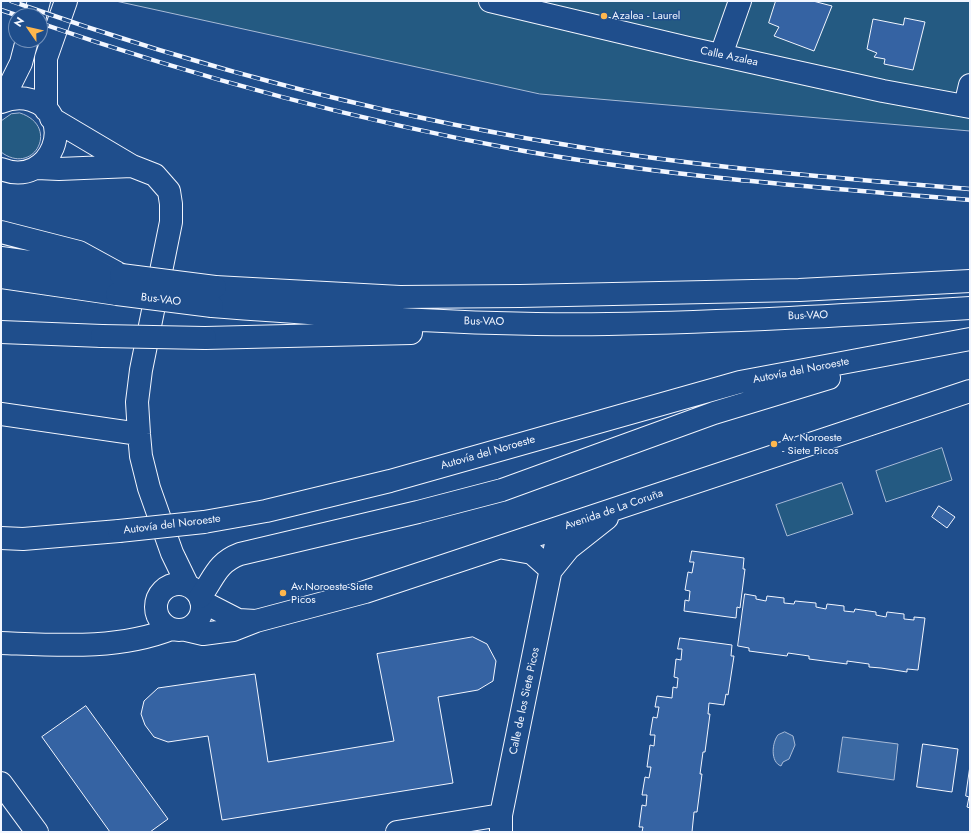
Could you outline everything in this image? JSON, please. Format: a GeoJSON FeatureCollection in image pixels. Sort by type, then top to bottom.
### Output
{"type":"FeatureCollection","features":[{"type":"Feature","properties":{"kind":"main road"},"geometry":{"type":"LineString","coordinates":[[1,169],[13,173],[26,172],[37,168],[48,158],[54,146],[55,127],[49,114],[46,58],[66,1]]}},
{"type":"Feature","properties":{"kind":"main road","name":"Calle Azalea"},"geometry":{"type":"LineString","coordinates":[[490,1],[883,91],[968,107]]}},
{"type":"Feature","properties":{"kind":"main road"},"geometry":{"type":"LineString","coordinates":[[721,55],[740,1]]}},
{"type":"Feature","properties":{"kind":"main road"},"geometry":{"type":"LineString","coordinates":[[1,72],[18,48]]}},
{"type":"Feature","properties":{"kind":"main road"},"geometry":{"type":"LineString","coordinates":[[2,102],[21,63],[25,48]]}},
{"type":"Feature","properties":{"kind":"main road"},"geometry":{"type":"LineString","coordinates":[[968,107],[970,85]]}},
{"type":"Feature","properties":{"kind":"main road"},"geometry":{"type":"LineString","coordinates":[[2,102],[14,98],[25,98],[36,102],[49,114],[132,166]]}},
{"type":"Feature","properties":{"kind":"main road"},"geometry":{"type":"LineString","coordinates":[[1,643],[59,646],[111,642],[178,629],[196,623],[199,618],[196,595],[172,553],[148,482],[141,456],[139,434],[137,402],[141,370],[171,222],[171,204],[168,192],[158,178],[144,169],[132,166],[58,169],[37,168]]}},
{"type":"Feature","properties":{"kind":"main road"},"geometry":{"type":"LineString","coordinates":[[1,232],[79,252],[119,284]]}},
{"type":"Feature","properties":{"kind":"main road"},"geometry":{"type":"LineString","coordinates":[[1,258],[119,284]]}},
{"type":"Feature","properties":{"kind":"main road","name":"Bus-VAO"},"geometry":{"type":"LineString","coordinates":[[1,277],[119,284],[379,318],[461,322],[608,324],[970,308]]}},
{"type":"Feature","properties":{"kind":"main road"},"geometry":{"type":"LineString","coordinates":[[214,296],[520,296],[799,290],[970,281]]}},
{"type":"Feature","properties":{"kind":"main road"},"geometry":{"type":"LineString","coordinates":[[1,332],[205,338],[436,332],[608,324]]}},
{"type":"Feature","properties":{"kind":"main road","name":"Autovía del Noroeste"},"geometry":{"type":"LineString","coordinates":[[1,538],[23,539],[120,531],[204,522],[266,511],[390,480],[740,382],[970,338]]}},
{"type":"Feature","properties":{"kind":"main road"},"geometry":{"type":"LineString","coordinates":[[196,595],[207,588],[213,574],[225,562],[236,556],[502,490],[714,413],[825,379],[889,363],[928,346]]}},
{"type":"Feature","properties":{"kind":"main road","name":"Avenida de La Coruña"},"geometry":{"type":"LineString","coordinates":[[178,629],[203,634],[233,630],[256,620],[365,592],[502,548],[970,391]]}},
{"type":"Feature","properties":{"kind":"main road"},"geometry":{"type":"LineString","coordinates":[[1,414],[139,434]]}},
{"type":"Feature","properties":{"kind":"main road","name":"Calle de los Siete Picos"},"geometry":{"type":"LineString","coordinates":[[551,570],[569,548],[619,509]]}},
{"type":"Feature","properties":{"kind":"main road","name":"Calle de los Siete Picos"},"geometry":{"type":"LineString","coordinates":[[501,824],[558,529]]}},
{"type":"Feature","properties":{"kind":"main road"},"geometry":{"type":"LineString","coordinates":[[502,548],[532,553],[551,570]]}},
{"type":"Feature","properties":{"kind":"main road"},"geometry":{"type":"LineString","coordinates":[[172,553],[164,589],[156,601],[156,615],[164,626],[178,629]]}},
{"type":"Feature","properties":{"kind":"main road"},"geometry":{"type":"LineString","coordinates":[[164,589],[171,585],[178,584],[196,595]]}},
{"type":"Feature","properties":{"kind":"main road","name":"Avenida de La Coruña"},"geometry":{"type":"LineString","coordinates":[[196,595],[238,620],[256,620]]}},
{"type":"Feature","properties":{"kind":"main road"},"geometry":{"type":"LineString","coordinates":[[1,782],[37,832]]}},
{"type":"Feature","properties":{"kind":"main road"},"geometry":{"type":"LineString","coordinates":[[397,832],[501,824]]}},
{"type":"Feature","properties":{"kind":"shaded area"},"geometry":{"type":"Polygon","coordinates":[[[116,1],[970,1],[970,131],[540,94],[116,1]]]}},
{"type":"Feature","properties":{"kind":"shaded area"},"geometry":{"type":"Polygon","coordinates":[[[20,113],[32,119],[39,128],[41,138],[38,147],[32,154],[24,158],[13,158],[1,152],[1,121],[11,114],[20,113]]]}},
{"type":"Feature","properties":{"kind":"shaded area"},"geometry":{"type":"Polygon","coordinates":[[[942,448],[952,480],[886,502],[876,471],[942,448]]]}},
{"type":"Feature","properties":{"kind":"shaded area"},"geometry":{"type":"Polygon","coordinates":[[[842,483],[853,514],[787,536],[776,505],[842,483]]]}},
{"type":"Feature","properties":{"kind":"shaded area"},"geometry":{"type":"Polygon","coordinates":[[[785,732],[793,736],[795,745],[789,759],[783,762],[781,766],[777,764],[775,760],[773,747],[778,735],[785,732]]]}},
{"type":"Feature","properties":{"kind":"shaded area"},"geometry":{"type":"Polygon","coordinates":[[[843,737],[898,744],[894,780],[838,772],[843,737]]]}},
{"type":"Feature","properties":{"kind":"building"},"geometry":{"type":"Polygon","coordinates":[[[776,1],[813,1],[832,6],[814,51],[774,36],[779,27],[769,23],[776,1]]]}},
{"type":"Feature","properties":{"kind":"building"},"geometry":{"type":"Polygon","coordinates":[[[905,18],[925,22],[913,70],[884,64],[885,59],[874,57],[877,53],[867,49],[873,19],[903,25],[905,18]]]}},
{"type":"Feature","properties":{"kind":"building"},"geometry":{"type":"Polygon","coordinates":[[[939,506],[955,517],[947,528],[932,517],[939,506]]]}},
{"type":"Feature","properties":{"kind":"building"},"geometry":{"type":"Polygon","coordinates":[[[692,551],[744,558],[743,569],[745,569],[740,608],[737,607],[736,618],[684,611],[685,600],[689,601],[690,591],[685,590],[688,572],[692,573],[694,562],[690,562],[692,551]]]}},
{"type":"Feature","properties":{"kind":"building"},"geometry":{"type":"Polygon","coordinates":[[[745,594],[756,596],[756,599],[766,601],[767,596],[784,598],[784,603],[794,604],[795,601],[816,603],[816,607],[826,609],[827,604],[844,606],[844,611],[854,612],[855,609],[876,612],[876,615],[886,617],[887,612],[904,614],[904,619],[914,620],[914,617],[925,618],[918,670],[907,669],[907,672],[869,667],[869,664],[847,661],[847,664],[809,659],[809,656],[788,653],[787,656],[749,651],[749,648],[738,646],[745,594]]]}},
{"type":"Feature","properties":{"kind":"building"},"geometry":{"type":"Polygon","coordinates":[[[473,637],[487,644],[496,661],[493,681],[478,690],[438,697],[453,783],[222,820],[208,736],[168,742],[154,737],[145,725],[141,714],[144,701],[158,688],[255,674],[268,762],[394,741],[377,654],[473,637]]]}},
{"type":"Feature","properties":{"kind":"building"},"geometry":{"type":"Polygon","coordinates":[[[680,638],[732,645],[731,656],[734,656],[728,695],[726,694],[724,705],[709,703],[708,714],[710,714],[705,752],[703,752],[697,812],[694,812],[692,832],[642,832],[643,827],[639,827],[642,805],[646,806],[647,795],[642,795],[645,777],[649,778],[651,767],[647,767],[650,745],[654,746],[655,735],[650,735],[653,717],[657,718],[659,707],[655,707],[657,696],[672,698],[673,687],[677,688],[678,678],[674,677],[676,659],[681,660],[682,649],[678,649],[680,638]]]}},
{"type":"Feature","properties":{"kind":"building"},"geometry":{"type":"Polygon","coordinates":[[[86,706],[168,819],[150,832],[110,832],[42,737],[86,706]]]}},
{"type":"Feature","properties":{"kind":"building"},"geometry":{"type":"Polygon","coordinates":[[[923,744],[958,749],[952,792],[917,787],[923,744]]]}},
{"type":"Feature","properties":{"kind":"building"},"geometry":{"type":"Polygon","coordinates":[[[970,766],[970,808],[967,807],[969,797],[966,796],[970,766]]]}},
{"type":"Feature","properties":{"kind":"railway"},"geometry":{"type":"LineString","coordinates":[[11,1],[155,49],[228,70],[301,90],[449,124],[523,138],[691,163],[970,189]]}},
{"type":"Feature","properties":{"kind":"railway"},"geometry":{"type":"LineString","coordinates":[[1,10],[8,12]]}},
{"type":"Feature","properties":{"kind":"railway"},"geometry":{"type":"LineString","coordinates":[[48,26],[219,80],[340,112],[524,151],[691,175],[970,200]]}},
{"type":"Feature","properties":{"kind":"place","name":"Azalea - Laurel"},"geometry":{"type":"Point","coordinates":[604,16]}},
{"type":"Feature","properties":{"kind":"place","name":"Av. Noroeste - Siete Picos"},"geometry":{"type":"Point","coordinates":[774,444]}},
{"type":"Feature","properties":{"kind":"place","name":"Av.Noroeste-Siete Picos"},"geometry":{"type":"Point","coordinates":[283,593]}}]}
